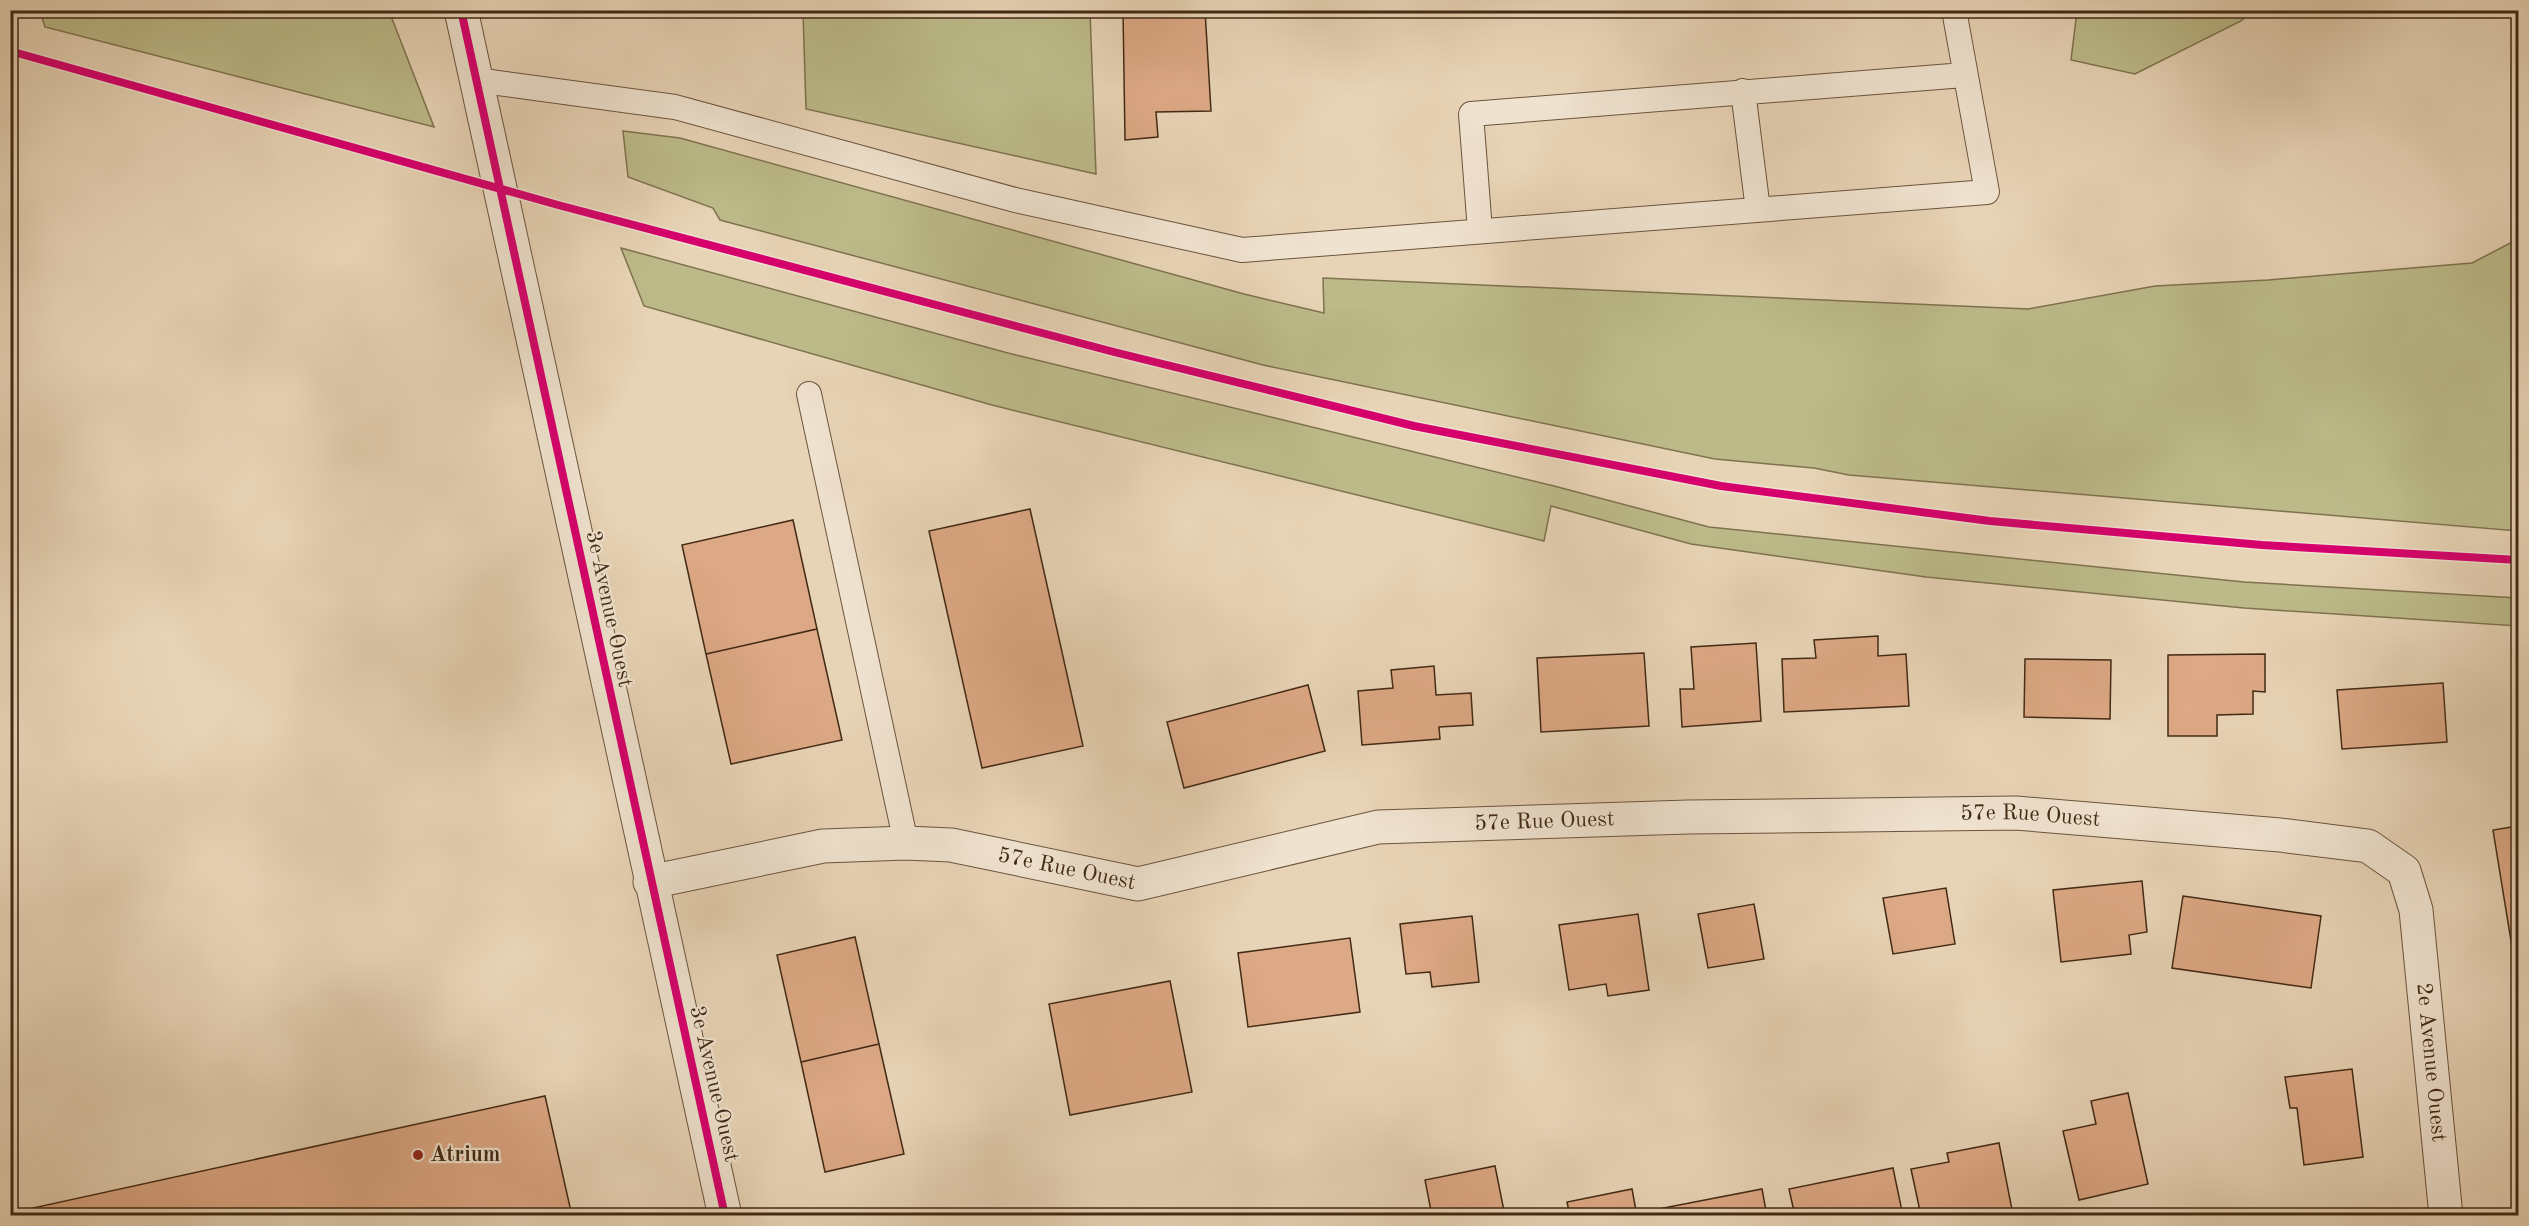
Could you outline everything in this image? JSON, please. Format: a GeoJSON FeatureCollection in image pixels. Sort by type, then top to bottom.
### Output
{"type":"FeatureCollection","features":[{"type":"Feature","properties":{"kind":"street","name":"3e Avenue Ouest"},"geometry":{"type":"LineString","coordinates":[[460,10],[725,1215]]}},
{"type":"Feature","properties":{"kind":"street","name":"57e Rue Ouest"},"geometry":{"type":"LineString","coordinates":[[650,882],[823,846],[906,843],[951,845],[1138,884],[1378,827],[1688,817],[2016,813],[2280,835],[2368,846],[2403,871],[2416,910]]}},
{"type":"Feature","properties":{"kind":"street","name":"2e Avenue Ouest"},"geometry":{"type":"LineString","coordinates":[[2416,910],[2446,1215]]}},
{"type":"Feature","properties":{"kind":"lane"},"geometry":{"type":"LineString","coordinates":[[476,80],[675,106],[1016,200],[1242,250],[1987,192],[1954,10]]}},
{"type":"Feature","properties":{"kind":"lane"},"geometry":{"type":"LineString","coordinates":[[1480,231],[1471,114],[1964,75]]}},
{"type":"Feature","properties":{"kind":"lane"},"geometry":{"type":"LineString","coordinates":[[1743,91],[1758,210]]}},
{"type":"Feature","properties":{"kind":"lane"},"geometry":{"type":"LineString","coordinates":[[809,394],[906,843]]}},
{"type":"Feature","properties":{"kind":"shaded area"},"geometry":{"type":"Polygon","coordinates":[[[2077,10],[2252,11],[2241,21],[2135,74],[2071,60],[2077,10]]]}},
{"type":"Feature","properties":{"kind":"shaded area"},"geometry":{"type":"Polygon","coordinates":[[[40,11],[389,11],[434,127],[45,27],[40,11]]]}},
{"type":"Feature","properties":{"kind":"shaded area"},"geometry":{"type":"Polygon","coordinates":[[[803,11],[1090,11],[1096,174],[806,109],[803,11]]]}},
{"type":"Feature","properties":{"kind":"shaded area"},"geometry":{"type":"Polygon","coordinates":[[[623,131],[680,138],[1244,294],[1324,313],[1323,278],[2028,309],[2155,286],[2268,280],[2472,263],[2518,239],[2518,531],[1849,475],[1814,468],[1715,459],[1263,365],[720,220],[713,208],[628,177],[623,131]]]}},
{"type":"Feature","properties":{"kind":"shaded area"},"geometry":{"type":"Polygon","coordinates":[[[621,248],[1008,353],[1554,486],[1709,527],[2244,582],[2518,598],[2518,626],[2244,608],[1926,577],[1691,544],[1551,506],[1544,541],[992,405],[644,306],[621,248]]]}},
{"type":"Feature","properties":{"kind":"building"},"geometry":{"type":"Polygon","coordinates":[[[1123,10],[1205,10],[1211,111],[1156,112],[1158,137],[1125,140],[1123,10]]]}},
{"type":"Feature","properties":{"kind":"building"},"geometry":{"type":"Polygon","coordinates":[[[1030,509],[1083,746],[982,768],[929,531],[1030,509]]]}},
{"type":"Feature","properties":{"kind":"building"},"geometry":{"type":"Polygon","coordinates":[[[793,520],[817,629],[706,654],[682,545],[793,520]]]}},
{"type":"Feature","properties":{"kind":"building"},"geometry":{"type":"Polygon","coordinates":[[[817,629],[842,740],[731,764],[706,654],[817,629]]]}},
{"type":"Feature","properties":{"kind":"building"},"geometry":{"type":"Polygon","coordinates":[[[1878,636],[1878,656],[1906,654],[1909,706],[1784,712],[1782,659],[1816,658],[1814,640],[1878,636]]]}},
{"type":"Feature","properties":{"kind":"building"},"geometry":{"type":"Polygon","coordinates":[[[1756,643],[1761,721],[1682,727],[1680,689],[1694,689],[1691,647],[1756,643]]]}},
{"type":"Feature","properties":{"kind":"building"},"geometry":{"type":"Polygon","coordinates":[[[1644,653],[1649,726],[1541,732],[1537,658],[1644,653]]]}},
{"type":"Feature","properties":{"kind":"building"},"geometry":{"type":"Polygon","coordinates":[[[2265,654],[2265,692],[2253,691],[2253,714],[2217,715],[2217,736],[2168,736],[2168,655],[2265,654]]]}},
{"type":"Feature","properties":{"kind":"building"},"geometry":{"type":"Polygon","coordinates":[[[2025,659],[2111,660],[2110,719],[2024,717],[2025,659]]]}},
{"type":"Feature","properties":{"kind":"building"},"geometry":{"type":"Polygon","coordinates":[[[1434,666],[1436,695],[1471,693],[1473,725],[1439,727],[1440,739],[1362,745],[1358,691],[1393,688],[1391,670],[1434,666]]]}},
{"type":"Feature","properties":{"kind":"building"},"geometry":{"type":"Polygon","coordinates":[[[2443,683],[2447,742],[2342,749],[2337,690],[2443,683]]]}},
{"type":"Feature","properties":{"kind":"building"},"geometry":{"type":"Polygon","coordinates":[[[1308,685],[1325,751],[1184,788],[1167,722],[1308,685]]]}},
{"type":"Feature","properties":{"kind":"building"},"geometry":{"type":"Polygon","coordinates":[[[2518,826],[2518,952],[2513,953],[2493,830],[2518,826]]]}},
{"type":"Feature","properties":{"kind":"building"},"geometry":{"type":"Polygon","coordinates":[[[2142,881],[2147,932],[2129,935],[2131,954],[2061,962],[2053,890],[2142,881]]]}},
{"type":"Feature","properties":{"kind":"building"},"geometry":{"type":"Polygon","coordinates":[[[1946,888],[1955,944],[1893,954],[1883,898],[1946,888]]]}},
{"type":"Feature","properties":{"kind":"building"},"geometry":{"type":"Polygon","coordinates":[[[2183,896],[2321,916],[2311,988],[2172,968],[2183,896]]]}},
{"type":"Feature","properties":{"kind":"building"},"geometry":{"type":"Polygon","coordinates":[[[1754,904],[1764,959],[1708,968],[1698,914],[1754,904]]]}},
{"type":"Feature","properties":{"kind":"building"},"geometry":{"type":"Polygon","coordinates":[[[1638,914],[1649,990],[1608,996],[1606,984],[1569,990],[1559,925],[1638,914]]]}},
{"type":"Feature","properties":{"kind":"building"},"geometry":{"type":"Polygon","coordinates":[[[1472,916],[1479,982],[1432,987],[1430,972],[1406,974],[1400,924],[1472,916]]]}},
{"type":"Feature","properties":{"kind":"building"},"geometry":{"type":"Polygon","coordinates":[[[855,937],[879,1044],[801,1062],[777,955],[855,937]]]}},
{"type":"Feature","properties":{"kind":"building"},"geometry":{"type":"Polygon","coordinates":[[[1350,938],[1360,1012],[1248,1027],[1238,953],[1350,938]]]}},
{"type":"Feature","properties":{"kind":"building"},"geometry":{"type":"Polygon","coordinates":[[[1170,981],[1192,1092],[1070,1115],[1049,1004],[1170,981]]]}},
{"type":"Feature","properties":{"kind":"building"},"geometry":{"type":"Polygon","coordinates":[[[879,1044],[904,1154],[825,1172],[801,1062],[879,1044]]]}},
{"type":"Feature","properties":{"kind":"building"},"geometry":{"type":"Polygon","coordinates":[[[2352,1069],[2363,1157],[2304,1165],[2297,1108],[2290,1108],[2285,1077],[2352,1069]]]}},
{"type":"Feature","properties":{"kind":"building"},"geometry":{"type":"Polygon","coordinates":[[[2518,1088],[2518,1133],[2513,1089],[2518,1088]]]}},
{"type":"Feature","properties":{"kind":"building"},"geometry":{"type":"Polygon","coordinates":[[[2128,1093],[2148,1184],[2079,1200],[2063,1131],[2096,1124],[2091,1101],[2128,1093]]]}},
{"type":"Feature","properties":{"kind":"building","name":"Atrium"},"geometry":{"type":"Polygon","coordinates":[[[545,1096],[572,1216],[10,1216],[10,1213],[545,1096]]]}},
{"type":"Feature","properties":{"kind":"building"},"geometry":{"type":"Polygon","coordinates":[[[1999,1143],[2013,1215],[1921,1216],[1911,1169],[1949,1162],[1947,1153],[1999,1143]]]}},
{"type":"Feature","properties":{"kind":"building"},"geometry":{"type":"Polygon","coordinates":[[[1495,1166],[1505,1216],[1432,1216],[1425,1180],[1495,1166]]]}},
{"type":"Feature","properties":{"kind":"building"},"geometry":{"type":"Polygon","coordinates":[[[1893,1168],[1903,1216],[1795,1216],[1789,1189],[1893,1168]]]}},
{"type":"Feature","properties":{"kind":"building"},"geometry":{"type":"Polygon","coordinates":[[[1632,1189],[1637,1216],[1570,1216],[1567,1202],[1632,1189]]]}},
{"type":"Feature","properties":{"kind":"building"},"geometry":{"type":"Polygon","coordinates":[[[1762,1189],[1767,1216],[1659,1216],[1658,1209],[1762,1189]]]}},
{"type":"Feature","properties":{"kind":"cycle path"},"geometry":{"type":"LineString","coordinates":[[461,10],[725,1216]]}},
{"type":"Feature","properties":{"kind":"cycle path"},"geometry":{"type":"LineString","coordinates":[[10,51],[558,205],[1114,352],[1414,426],[1721,486],[1990,521],[2262,545],[2518,560]]}},
{"type":"Feature","properties":{"kind":"place","name":"Atrium"},"geometry":{"type":"Point","coordinates":[418,1155]}}]}
